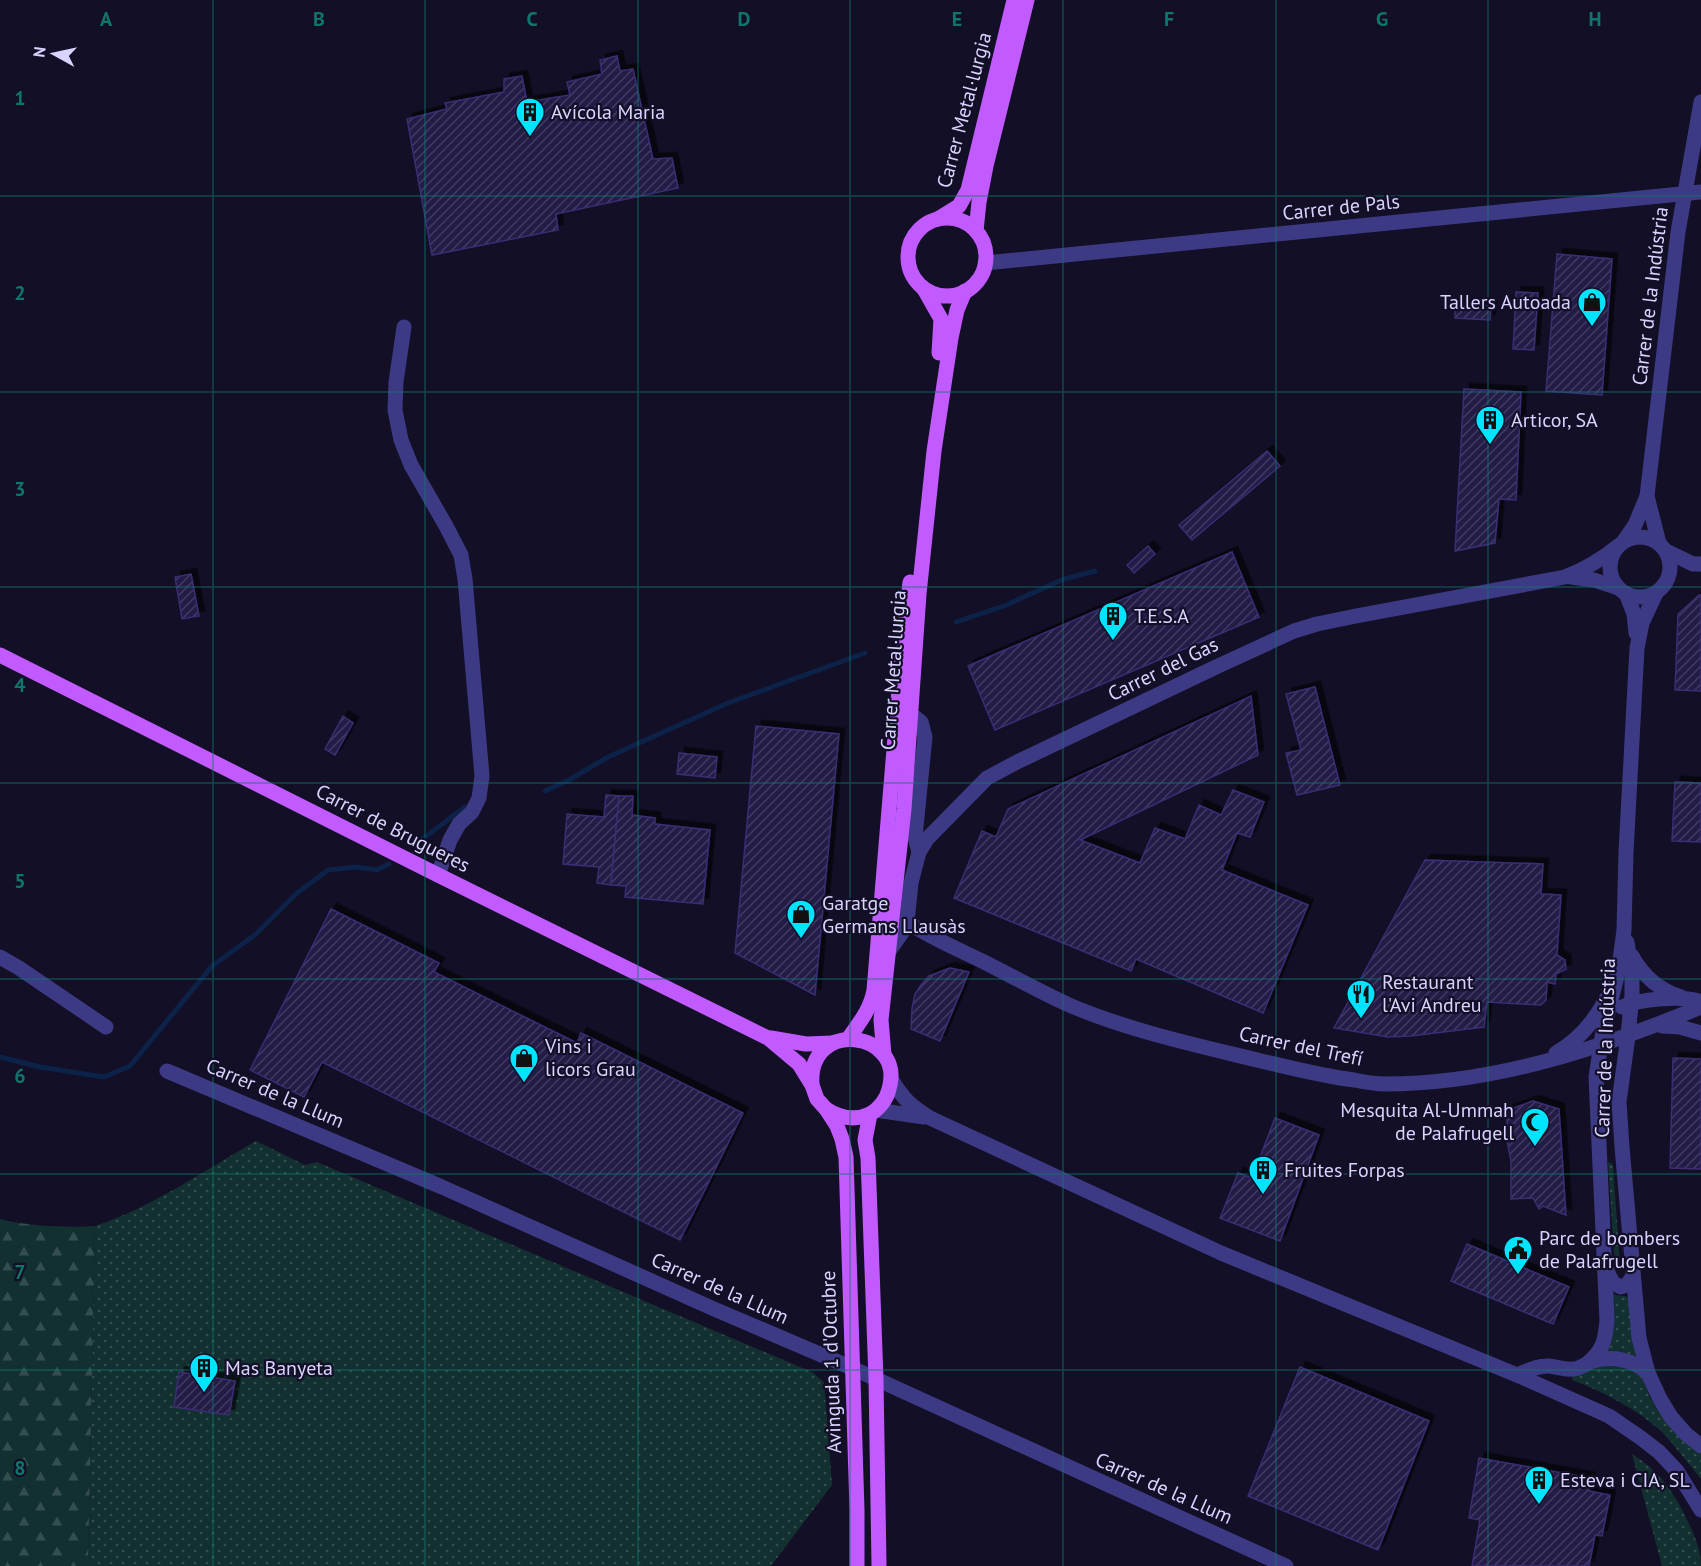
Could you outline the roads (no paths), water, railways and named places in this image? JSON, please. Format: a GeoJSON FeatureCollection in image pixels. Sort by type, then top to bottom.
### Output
{"type":"FeatureCollection","features":[{"type":"Feature","properties":{"kind":"main road","name":"Carrer Metal·lurgia"},"geometry":{"type":"LineString","coordinates":[[938,219],[959,206],[968,190],[1014,0]]}},
{"type":"Feature","properties":{"kind":"main road","name":"Carrer Metal·lurgia"},"geometry":{"type":"LineString","coordinates":[[976,231],[986,166],[1027,0]]}},
{"type":"Feature","properties":{"kind":"main road"},"geometry":{"type":"LineString","coordinates":[[948,218],[968,224],[976,231],[984,246],[985,263],[978,279],[965,291],[947,296],[924,289],[916,281],[908,261],[912,239],[918,230],[927,223],[948,218]]}},
{"type":"Feature","properties":{"kind":"main road","name":"Carrer Metal·lurgia"},"geometry":{"type":"LineString","coordinates":[[841,1041],[867,1012],[873,999],[902,654],[922,469],[940,346],[941,319],[924,289]]}},
{"type":"Feature","properties":{"kind":"main road","name":"Carrer Metal·lurgia"},"geometry":{"type":"LineString","coordinates":[[884,1055],[881,1020],[904,809],[919,594],[934,451],[951,338],[957,310],[965,291]]}},
{"type":"Feature","properties":{"kind":"main road","name":"Carrer de Brugueres"},"geometry":{"type":"LineString","coordinates":[[0,655],[768,1038]]}},
{"type":"Feature","properties":{"kind":"main road"},"geometry":{"type":"LineString","coordinates":[[768,1038],[806,1044],[856,1039],[872,1044],[884,1055],[890,1066],[890,1087],[885,1100],[873,1112],[855,1118],[833,1113],[826,1109],[817,1098],[799,1064],[768,1038]]}},
{"type":"Feature","properties":{"kind":"main road"},"geometry":{"type":"LineString","coordinates":[[812,1085],[813,1071],[818,1058],[827,1047],[841,1041]]}},
{"type":"Feature","properties":{"kind":"main road","name":"Avinguda 1 d'Octubre"},"geometry":{"type":"LineString","coordinates":[[826,1109],[842,1139],[846,1157],[857,1498],[857,1566]]}},
{"type":"Feature","properties":{"kind":"main road"},"geometry":{"type":"LineString","coordinates":[[873,1112],[865,1140],[868,1158],[876,1379],[879,1566]]}},
{"type":"Feature","properties":{"kind":"street","name":"Carrer de la Indústria"},"geometry":{"type":"LineString","coordinates":[[1621,543],[1635,525],[1647,496],[1678,232],[1701,102]]}},
{"type":"Feature","properties":{"kind":"street","name":"Carrer de Pals"},"geometry":{"type":"LineString","coordinates":[[985,263],[1701,192]]}},
{"type":"Feature","properties":{"kind":"street"},"geometry":{"type":"LineString","coordinates":[[404,327],[394,410],[401,441],[411,465],[461,555],[482,776],[479,798],[472,812],[459,824],[450,840],[438,875]]}},
{"type":"Feature","properties":{"kind":"street","name":"Carrer de la Indústria"},"geometry":{"type":"LineString","coordinates":[[1647,496],[1662,547]]}},
{"type":"Feature","properties":{"kind":"street"},"geometry":{"type":"LineString","coordinates":[[1667,580],[1670,568],[1669,556],[1653,539],[1638,536],[1621,543],[1611,559],[1611,574],[1622,591],[1641,597],[1656,593],[1667,580],[1683,570],[1701,565]]}},
{"type":"Feature","properties":{"kind":"street","name":"Carrer del Gas"},"geometry":{"type":"LineString","coordinates":[[889,951],[907,922],[919,852],[927,839],[987,778],[1268,642],[1294,632],[1317,624],[1565,577],[1597,563],[1621,543]]}},
{"type":"Feature","properties":{"kind":"street"},"geometry":{"type":"LineString","coordinates":[[1662,547],[1693,564],[1701,565]]}},
{"type":"Feature","properties":{"kind":"street","name":"Carrer del Gas"},"geometry":{"type":"LineString","coordinates":[[1565,577],[1584,577],[1604,582],[1622,591]]}},
{"type":"Feature","properties":{"kind":"street","name":"Carrer de la Indústria"},"geometry":{"type":"LineString","coordinates":[[1588,1363],[1599,1354],[1605,1335],[1606,1321],[1596,1084],[1601,1036],[1619,968],[1624,930],[1637,648],[1634,614],[1622,591]]}},
{"type":"Feature","properties":{"kind":"street","name":"Carrer de la Indústria"},"geometry":{"type":"LineString","coordinates":[[1637,648],[1642,623],[1656,593]]}},
{"type":"Feature","properties":{"kind":"street"},"geometry":{"type":"LineString","coordinates":[[911,714],[921,722],[925,737],[915,837],[919,852]]}},
{"type":"Feature","properties":{"kind":"street","name":"Carrer del Trefí"},"geometry":{"type":"LineString","coordinates":[[907,922],[932,938],[1069,1005],[1093,1014],[1163,1036],[1310,1073],[1383,1084],[1413,1083],[1496,1073],[1558,1057],[1588,1039],[1601,1036]]}},
{"type":"Feature","properties":{"kind":"street","name":"Carrer de la Indústria"},"geometry":{"type":"LineString","coordinates":[[1624,930],[1630,953],[1632,975],[1628,1036],[1620,1095],[1621,1133],[1639,1338],[1648,1374],[1660,1400],[1686,1434],[1701,1446]]}},
{"type":"Feature","properties":{"kind":"street"},"geometry":{"type":"LineString","coordinates":[[1630,953],[1651,981],[1671,994],[1694,1000]]}},
{"type":"Feature","properties":{"kind":"street"},"geometry":{"type":"LineString","coordinates":[[0,957],[106,1027]]}},
{"type":"Feature","properties":{"kind":"street"},"geometry":{"type":"LineString","coordinates":[[1601,1036],[1609,994],[1619,968]]}},
{"type":"Feature","properties":{"kind":"street"},"geometry":{"type":"LineString","coordinates":[[1608,1014],[1631,1003],[1694,1000]]}},
{"type":"Feature","properties":{"kind":"street"},"geometry":{"type":"LineString","coordinates":[[1601,1036],[1615,1015],[1631,1003]]}},
{"type":"Feature","properties":{"kind":"street"},"geometry":{"type":"LineString","coordinates":[[1541,1062],[1569,1045],[1601,1036],[1628,1036],[1701,1007]]}},
{"type":"Feature","properties":{"kind":"street"},"geometry":{"type":"LineString","coordinates":[[1626,1052],[1638,1035],[1651,1028],[1680,1027],[1701,1033]]}},
{"type":"Feature","properties":{"kind":"street"},"geometry":{"type":"LineString","coordinates":[[1601,1036],[1615,1050],[1613,1094],[1621,1133]]}},
{"type":"Feature","properties":{"kind":"street"},"geometry":{"type":"LineString","coordinates":[[1558,1057],[1573,1057],[1581,1060],[1596,1084]]}},
{"type":"Feature","properties":{"kind":"street","name":"Carrer de la Llum"},"geometry":{"type":"LineString","coordinates":[[167,1071],[442,1187],[852,1368],[1286,1566]]}},
{"type":"Feature","properties":{"kind":"street"},"geometry":{"type":"LineString","coordinates":[[891,1080],[902,1097],[930,1118],[1221,1253],[1518,1375],[1609,1416],[1659,1452],[1677,1471],[1701,1510]]}},
{"type":"Feature","properties":{"kind":"street"},"geometry":{"type":"LineString","coordinates":[[873,1112],[905,1113],[930,1118]]}},
{"type":"Feature","properties":{"kind":"street"},"geometry":{"type":"LineString","coordinates":[[1604,1264],[1613,1283],[1621,1287],[1627,1285],[1633,1276]]}},
{"type":"Feature","properties":{"kind":"street"},"geometry":{"type":"LineString","coordinates":[[1518,1375],[1546,1365],[1570,1370],[1578,1369],[1600,1359],[1629,1362],[1640,1366],[1648,1374]]}},
{"type":"Feature","properties":{"kind":"waterway"},"geometry":{"type":"LineString","coordinates":[[956,622],[1004,606],[1064,579],[1095,571]]}},
{"type":"Feature","properties":{"kind":"waterway"},"geometry":{"type":"LineString","coordinates":[[545,791],[608,757],[728,703],[865,653]]}},
{"type":"Feature","properties":{"kind":"waterway"},"geometry":{"type":"LineString","coordinates":[[421,840],[465,807]]}},
{"type":"Feature","properties":{"kind":"waterway"},"geometry":{"type":"LineString","coordinates":[[0,1057],[40,1067],[104,1077],[130,1066],[212,966],[256,934],[297,893],[328,870],[356,867],[377,870],[389,864]]}},
{"type":"Feature","properties":{"kind":"place","name":"Avícola Maria"},"geometry":{"type":"Point","coordinates":[530,138]}},
{"type":"Feature","properties":{"kind":"place","name":"Tallers Autoada"},"geometry":{"type":"Point","coordinates":[1592,328]}},
{"type":"Feature","properties":{"kind":"place","name":"Articor, SA"},"geometry":{"type":"Point","coordinates":[1490,446]}},
{"type":"Feature","properties":{"kind":"place","name":"T.E.S.A"},"geometry":{"type":"Point","coordinates":[1113,642]}},
{"type":"Feature","properties":{"kind":"place","name":"Garatge Germans Llausàs"},"geometry":{"type":"Point","coordinates":[801,940]}},
{"type":"Feature","properties":{"kind":"place","name":"Restaurant l'Avi Andreu"},"geometry":{"type":"Point","coordinates":[1361,1020]}},
{"type":"Feature","properties":{"kind":"place","name":"Vins i licors Grau"},"geometry":{"type":"Point","coordinates":[524,1084]}},
{"type":"Feature","properties":{"kind":"place","name":"Mesquita Al-Ummah de Palafrugell"},"geometry":{"type":"Point","coordinates":[1535,1148]}},
{"type":"Feature","properties":{"kind":"place","name":"Fruites Forpas"},"geometry":{"type":"Point","coordinates":[1263,1196]}},
{"type":"Feature","properties":{"kind":"place","name":"Parc de bombers de Palafrugell"},"geometry":{"type":"Point","coordinates":[1518,1276]}},
{"type":"Feature","properties":{"kind":"place","name":"Mas Banyeta"},"geometry":{"type":"Point","coordinates":[204,1394]}},
{"type":"Feature","properties":{"kind":"place","name":"Esteva i CIA, SL"},"geometry":{"type":"Point","coordinates":[1539,1506]}}]}
